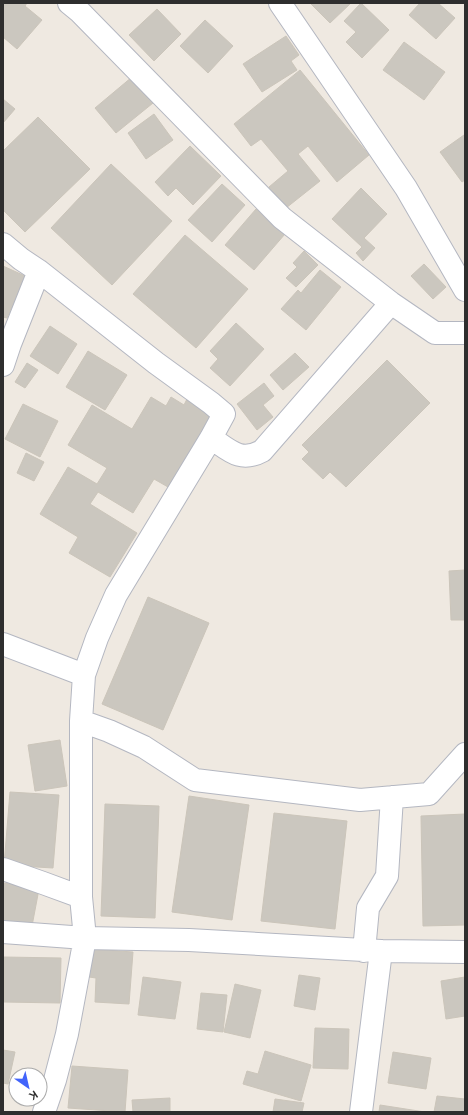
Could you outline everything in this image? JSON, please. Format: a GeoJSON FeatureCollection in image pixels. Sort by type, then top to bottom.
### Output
{"type":"FeatureCollection","features":[{"type":"Feature","properties":{"kind":"street"},"geometry":{"type":"LineString","coordinates":[[69,3],[80,12],[282,218],[391,303],[435,333],[465,333]]}},
{"type":"Feature","properties":{"kind":"street"},"geometry":{"type":"LineString","coordinates":[[281,3],[406,188],[465,290]]}},
{"type":"Feature","properties":{"kind":"street"},"geometry":{"type":"LineString","coordinates":[[3,244],[224,414],[116,595],[97,638],[84,675],[82,721],[81,898],[85,938],[67,1034],[55,1080],[44,1112]]}},
{"type":"Feature","properties":{"kind":"street"},"geometry":{"type":"LineString","coordinates":[[3,365],[39,271]]}},
{"type":"Feature","properties":{"kind":"street"},"geometry":{"type":"LineString","coordinates":[[211,438],[237,455],[250,456],[262,451],[391,303]]}},
{"type":"Feature","properties":{"kind":"street"},"geometry":{"type":"LineString","coordinates":[[3,644],[84,675]]}},
{"type":"Feature","properties":{"kind":"street"},"geometry":{"type":"LineString","coordinates":[[82,721],[109,731],[144,748],[195,780],[360,800],[429,794],[465,754]]}},
{"type":"Feature","properties":{"kind":"street"},"geometry":{"type":"LineString","coordinates":[[361,1112],[373,951],[368,908],[387,876],[392,797]]}},
{"type":"Feature","properties":{"kind":"street"},"geometry":{"type":"LineString","coordinates":[[3,869],[43,882],[81,898]]}},
{"type":"Feature","properties":{"kind":"street"},"geometry":{"type":"LineString","coordinates":[[3,932],[85,938],[189,940],[373,951],[465,952]]}},
{"type":"Feature","properties":{"kind":"building"},"geometry":{"type":"Polygon","coordinates":[[[3,3],[27,3],[25,6],[42,20],[17,49],[3,37],[3,3]]]}},
{"type":"Feature","properties":{"kind":"building"},"geometry":{"type":"Polygon","coordinates":[[[310,3],[351,3],[330,23],[310,3]]]}},
{"type":"Feature","properties":{"kind":"building"},"geometry":{"type":"Polygon","coordinates":[[[361,3],[389,30],[362,58],[346,42],[356,32],[344,21],[361,3]]]}},
{"type":"Feature","properties":{"kind":"building"},"geometry":{"type":"Polygon","coordinates":[[[420,3],[438,3],[455,18],[436,39],[409,15],[420,3]]]}},
{"type":"Feature","properties":{"kind":"building"},"geometry":{"type":"Polygon","coordinates":[[[157,9],[181,34],[154,61],[129,35],[157,9]]]}},
{"type":"Feature","properties":{"kind":"building"},"geometry":{"type":"Polygon","coordinates":[[[205,20],[233,46],[208,73],[180,46],[205,20]]]}},
{"type":"Feature","properties":{"kind":"building"},"geometry":{"type":"Polygon","coordinates":[[[286,36],[299,55],[291,61],[297,70],[262,92],[243,64],[286,36]]]}},
{"type":"Feature","properties":{"kind":"building"},"geometry":{"type":"Polygon","coordinates":[[[404,42],[445,72],[424,100],[383,70],[404,42]]]}},
{"type":"Feature","properties":{"kind":"building"},"geometry":{"type":"Polygon","coordinates":[[[300,70],[369,155],[337,182],[308,146],[298,154],[320,181],[286,208],[269,187],[288,171],[261,139],[251,146],[234,124],[300,70]]]}},
{"type":"Feature","properties":{"kind":"building"},"geometry":{"type":"Polygon","coordinates":[[[132,77],[153,103],[116,133],[95,108],[132,77]]]}},
{"type":"Feature","properties":{"kind":"building"},"geometry":{"type":"Polygon","coordinates":[[[3,99],[15,109],[3,123],[3,99]]]}},
{"type":"Feature","properties":{"kind":"building"},"geometry":{"type":"Polygon","coordinates":[[[154,114],[173,140],[146,159],[128,133],[154,114]]]}},
{"type":"Feature","properties":{"kind":"building"},"geometry":{"type":"Polygon","coordinates":[[[38,117],[90,169],[25,232],[3,210],[3,151],[38,117]]]}},
{"type":"Feature","properties":{"kind":"building"},"geometry":{"type":"Polygon","coordinates":[[[464,135],[465,180],[462,182],[440,152],[464,135]]]}},
{"type":"Feature","properties":{"kind":"building"},"geometry":{"type":"Polygon","coordinates":[[[190,146],[221,176],[193,205],[176,188],[168,196],[155,182],[190,146]]]}},
{"type":"Feature","properties":{"kind":"building"},"geometry":{"type":"Polygon","coordinates":[[[111,164],[172,221],[112,285],[51,228],[111,164]]]}},
{"type":"Feature","properties":{"kind":"building"},"geometry":{"type":"Polygon","coordinates":[[[222,184],[245,205],[212,242],[188,220],[222,184]]]}},
{"type":"Feature","properties":{"kind":"building"},"geometry":{"type":"Polygon","coordinates":[[[361,188],[387,214],[364,238],[375,248],[363,261],[356,253],[362,247],[332,219],[361,188]]]}},
{"type":"Feature","properties":{"kind":"building"},"geometry":{"type":"Polygon","coordinates":[[[256,209],[285,234],[254,270],[225,245],[256,209]]]}},
{"type":"Feature","properties":{"kind":"building"},"geometry":{"type":"Polygon","coordinates":[[[185,235],[248,289],[196,348],[133,294],[185,235]]]}},
{"type":"Feature","properties":{"kind":"building"},"geometry":{"type":"Polygon","coordinates":[[[304,251],[318,265],[296,287],[286,278],[297,267],[293,263],[304,251]]]}},
{"type":"Feature","properties":{"kind":"building"},"geometry":{"type":"Polygon","coordinates":[[[424,264],[446,287],[433,299],[411,276],[424,264]]]}},
{"type":"Feature","properties":{"kind":"building"},"geometry":{"type":"Polygon","coordinates":[[[3,266],[25,276],[7,318],[3,317],[3,266]]]}},
{"type":"Feature","properties":{"kind":"building"},"geometry":{"type":"Polygon","coordinates":[[[320,270],[341,287],[306,330],[281,309],[298,290],[301,293],[320,270]]]}},
{"type":"Feature","properties":{"kind":"building"},"geometry":{"type":"Polygon","coordinates":[[[236,323],[264,349],[230,386],[210,368],[218,359],[210,351],[236,323]]]}},
{"type":"Feature","properties":{"kind":"building"},"geometry":{"type":"Polygon","coordinates":[[[50,326],[77,344],[58,374],[30,356],[50,326]]]}},
{"type":"Feature","properties":{"kind":"building"},"geometry":{"type":"Polygon","coordinates":[[[88,351],[127,375],[105,410],[66,387],[88,351]]]}},
{"type":"Feature","properties":{"kind":"building"},"geometry":{"type":"Polygon","coordinates":[[[295,353],[309,367],[283,390],[270,375],[295,353]]]}},
{"type":"Feature","properties":{"kind":"building"},"geometry":{"type":"Polygon","coordinates":[[[387,360],[430,403],[346,487],[330,472],[323,479],[302,459],[309,452],[302,445],[387,360]]]}},
{"type":"Feature","properties":{"kind":"building"},"geometry":{"type":"Polygon","coordinates":[[[27,363],[38,370],[25,388],[15,382],[27,363]]]}},
{"type":"Feature","properties":{"kind":"building"},"geometry":{"type":"Polygon","coordinates":[[[264,383],[274,396],[263,405],[273,417],[257,430],[237,404],[264,383]]]}},
{"type":"Feature","properties":{"kind":"building"},"geometry":{"type":"Polygon","coordinates":[[[151,397],[166,406],[171,397],[184,405],[188,397],[214,412],[168,487],[154,479],[133,513],[98,492],[90,504],[137,533],[110,577],[69,553],[78,537],[40,514],[68,467],[97,484],[107,468],[68,445],[92,405],[132,429],[151,397]]]}},
{"type":"Feature","properties":{"kind":"building"},"geometry":{"type":"Polygon","coordinates":[[[23,404],[58,421],[40,457],[5,439],[23,404]]]}},
{"type":"Feature","properties":{"kind":"building"},"geometry":{"type":"Polygon","coordinates":[[[26,453],[44,462],[34,481],[17,473],[26,453]]]}},
{"type":"Feature","properties":{"kind":"building"},"geometry":{"type":"Polygon","coordinates":[[[465,570],[465,620],[451,620],[449,571],[465,570]]]}},
{"type":"Feature","properties":{"kind":"building"},"geometry":{"type":"Polygon","coordinates":[[[148,597],[209,623],[163,730],[102,704],[148,597]]]}},
{"type":"Feature","properties":{"kind":"building"},"geometry":{"type":"Polygon","coordinates":[[[60,740],[67,786],[35,791],[28,745],[60,740]]]}},
{"type":"Feature","properties":{"kind":"building"},"geometry":{"type":"Polygon","coordinates":[[[10,792],[59,795],[53,868],[4,865],[10,792]]]}},
{"type":"Feature","properties":{"kind":"building"},"geometry":{"type":"Polygon","coordinates":[[[189,796],[249,805],[232,920],[172,912],[189,796]]]}},
{"type":"Feature","properties":{"kind":"building"},"geometry":{"type":"Polygon","coordinates":[[[105,804],[159,806],[155,918],[101,916],[105,804]]]}},
{"type":"Feature","properties":{"kind":"building"},"geometry":{"type":"Polygon","coordinates":[[[274,813],[347,821],[335,929],[261,921],[274,813]]]}},
{"type":"Feature","properties":{"kind":"building"},"geometry":{"type":"Polygon","coordinates":[[[465,814],[465,925],[423,926],[421,816],[465,814]]]}},
{"type":"Feature","properties":{"kind":"building"},"geometry":{"type":"Polygon","coordinates":[[[3,883],[39,889],[32,926],[3,921],[3,883]]]}},
{"type":"Feature","properties":{"kind":"building"},"geometry":{"type":"Polygon","coordinates":[[[91,949],[133,952],[129,1004],[95,1002],[96,978],[89,977],[91,949]]]}},
{"type":"Feature","properties":{"kind":"building"},"geometry":{"type":"Polygon","coordinates":[[[4,957],[61,958],[60,1003],[4,1002],[4,957]]]}},
{"type":"Feature","properties":{"kind":"building"},"geometry":{"type":"Polygon","coordinates":[[[299,975],[320,978],[315,1010],[294,1006],[299,975]]]}},
{"type":"Feature","properties":{"kind":"building"},"geometry":{"type":"Polygon","coordinates":[[[143,977],[181,982],[175,1019],[138,1015],[143,977]]]}},
{"type":"Feature","properties":{"kind":"building"},"geometry":{"type":"Polygon","coordinates":[[[465,977],[465,1016],[446,1019],[441,981],[465,977]]]}},
{"type":"Feature","properties":{"kind":"building"},"geometry":{"type":"Polygon","coordinates":[[[235,984],[261,990],[250,1038],[224,1032],[235,984]]]}},
{"type":"Feature","properties":{"kind":"building"},"geometry":{"type":"Polygon","coordinates":[[[201,993],[227,995],[223,1032],[197,1029],[201,993]]]}},
{"type":"Feature","properties":{"kind":"building"},"geometry":{"type":"Polygon","coordinates":[[[315,1028],[349,1029],[348,1069],[313,1068],[315,1028]]]}},
{"type":"Feature","properties":{"kind":"building"},"geometry":{"type":"Polygon","coordinates":[[[3,1050],[15,1052],[12,1067],[8,1067],[8,1084],[3,1083],[3,1050]]]}},
{"type":"Feature","properties":{"kind":"building"},"geometry":{"type":"Polygon","coordinates":[[[265,1051],[311,1065],[301,1101],[243,1084],[247,1071],[258,1074],[265,1051]]]}},
{"type":"Feature","properties":{"kind":"building"},"geometry":{"type":"Polygon","coordinates":[[[393,1052],[431,1058],[426,1089],[388,1083],[393,1052]]]}},
{"type":"Feature","properties":{"kind":"building"},"geometry":{"type":"Polygon","coordinates":[[[72,1066],[128,1070],[125,1112],[68,1108],[72,1066]]]}},
{"type":"Feature","properties":{"kind":"building"},"geometry":{"type":"Polygon","coordinates":[[[437,1096],[465,1099],[465,1112],[434,1112],[437,1096]]]}},
{"type":"Feature","properties":{"kind":"building"},"geometry":{"type":"Polygon","coordinates":[[[170,1098],[170,1112],[133,1112],[132,1100],[170,1098]]]}},
{"type":"Feature","properties":{"kind":"building"},"geometry":{"type":"Polygon","coordinates":[[[275,1099],[304,1103],[302,1112],[273,1112],[275,1099]]]}},
{"type":"Feature","properties":{"kind":"building"},"geometry":{"type":"Polygon","coordinates":[[[380,1105],[425,1112],[379,1112],[380,1105]]]}}]}
